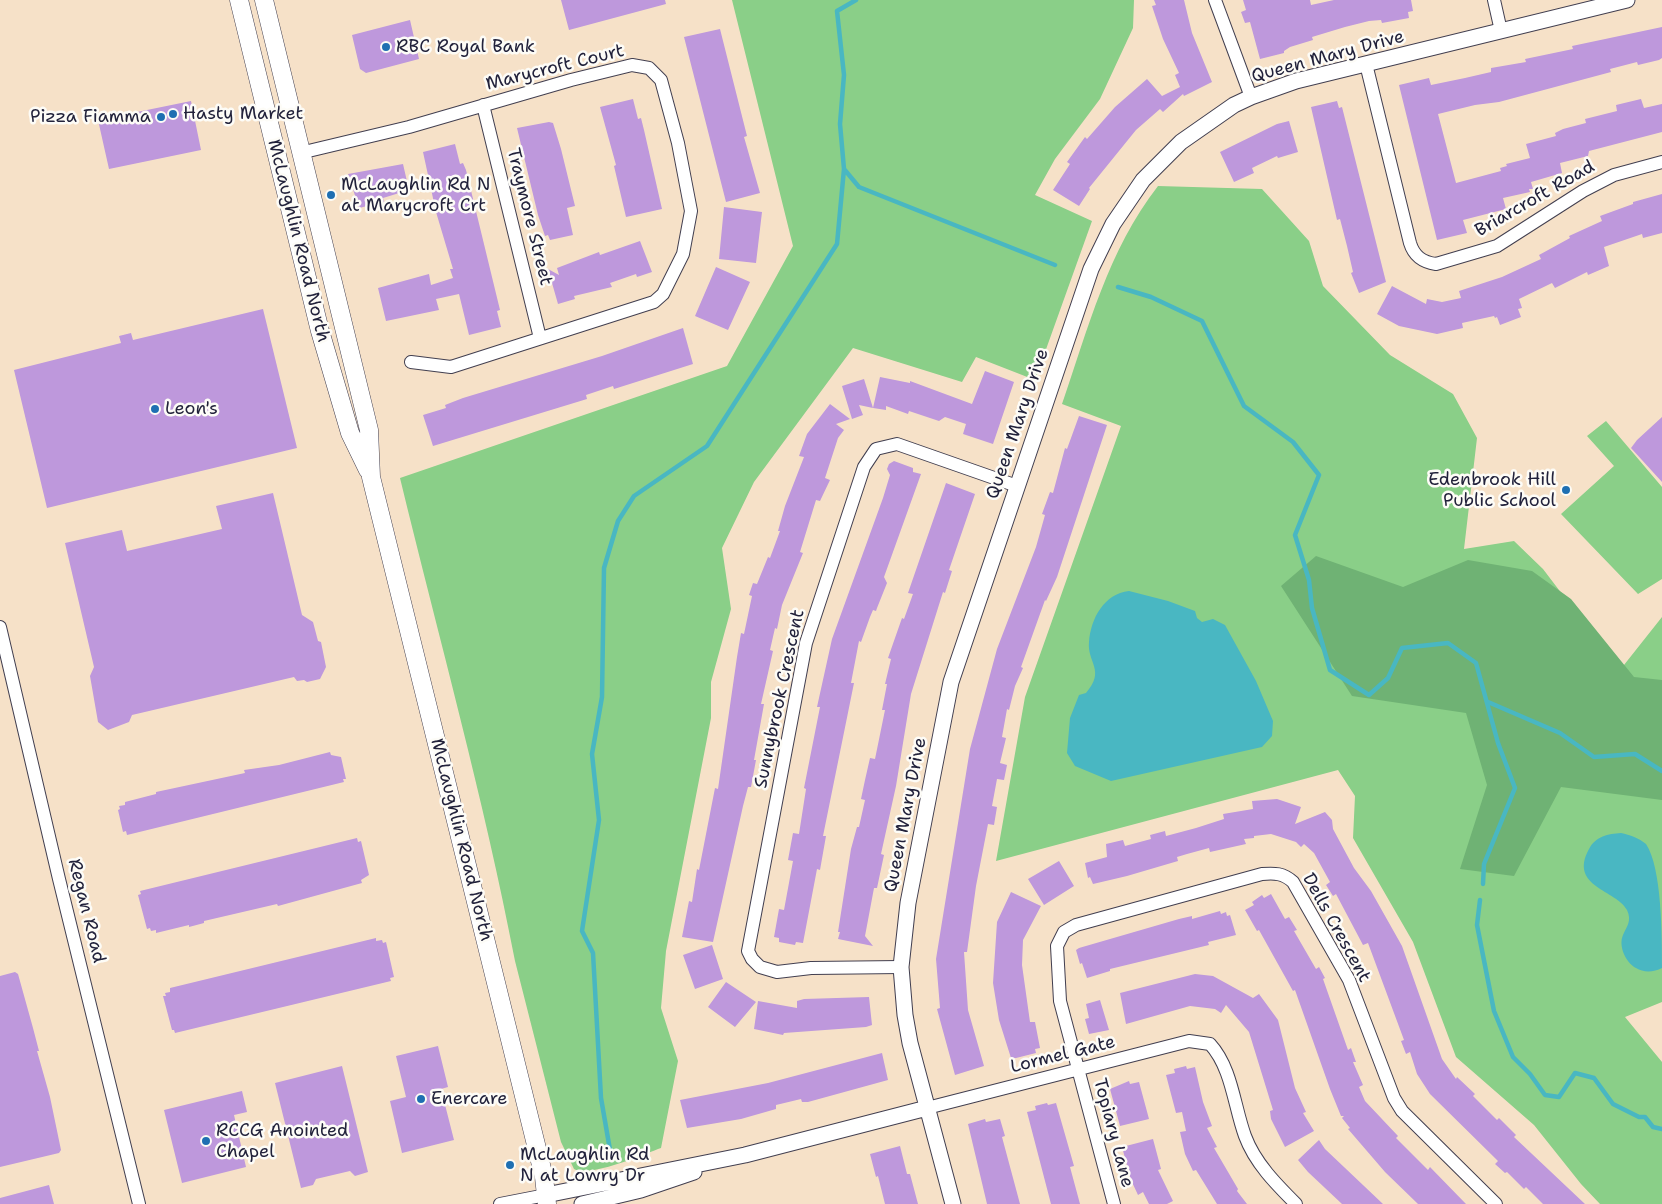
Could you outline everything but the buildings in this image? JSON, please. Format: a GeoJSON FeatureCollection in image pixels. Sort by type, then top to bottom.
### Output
{"type":"FeatureCollection","features":[{"type":"Feature","properties":{"kind":"main road","name":"McLaughlin Road North"},"geometry":{"type":"LineString","coordinates":[[239,0],[320,332],[350,432],[372,477]]}},
{"type":"Feature","properties":{"kind":"main road","name":"McLaughlin Road North"},"geometry":{"type":"LineString","coordinates":[[264,0],[369,430],[372,477],[530,1118],[547,1199]]}},
{"type":"Feature","properties":{"kind":"street"},"geometry":{"type":"LineString","coordinates":[[1215,0],[1251,97]]}},
{"type":"Feature","properties":{"kind":"street"},"geometry":{"type":"LineString","coordinates":[[1494,0],[1501,31]]}},
{"type":"Feature","properties":{"kind":"street","name":"Queen Mary Drive"},"geometry":{"type":"LineString","coordinates":[[953,1204],[907,1029],[901,967],[908,903],[951,682],[1091,269],[1113,224],[1143,180],[1168,153],[1212,119],[1251,97],[1296,82],[1627,0]]}},
{"type":"Feature","properties":{"kind":"street","name":"Briarcroft Road"},"geometry":{"type":"LineString","coordinates":[[1366,64],[1412,251],[1427,263],[1436,264],[1497,246],[1602,180],[1624,171],[1662,162]]}},
{"type":"Feature","properties":{"kind":"street","name":"Marycroft Court"},"geometry":{"type":"LineString","coordinates":[[300,153],[400,129],[632,65],[649,68],[661,80],[678,143],[691,210],[683,254],[663,294],[654,302],[451,367],[412,362]]}},
{"type":"Feature","properties":{"kind":"street","name":"Traymore Street"},"geometry":{"type":"LineString","coordinates":[[483,105],[540,338]]}},
{"type":"Feature","properties":{"kind":"street","name":"Sunnybrook Crescent"},"geometry":{"type":"LineString","coordinates":[[901,967],[811,968],[777,972],[760,967],[752,959],[748,951],[806,643],[864,467],[876,449],[897,444],[1017,486]]}},
{"type":"Feature","properties":{"kind":"street","name":"Regan Road"},"geometry":{"type":"LineString","coordinates":[[0,627],[59,879],[139,1204]]}},
{"type":"Feature","properties":{"kind":"street","name":"Dells Crescent"},"geometry":{"type":"LineString","coordinates":[[1078,1071],[1060,1001],[1057,960],[1060,939],[1069,927],[1275,872],[1286,876],[1293,882],[1349,980],[1387,1084],[1402,1111],[1496,1204]]}},
{"type":"Feature","properties":{"kind":"street","name":"Lormel Gate"},"geometry":{"type":"LineString","coordinates":[[547,1199],[745,1155],[1189,1041],[1210,1044],[1221,1056],[1246,1139],[1267,1175],[1296,1204]]}},
{"type":"Feature","properties":{"kind":"street","name":"Topiary Lane"},"geometry":{"type":"LineString","coordinates":[[1078,1071],[1114,1204]]}},
{"type":"Feature","properties":{"kind":"street","name":"Lormel Gate"},"geometry":{"type":"LineString","coordinates":[[582,1204],[641,1190],[745,1155]]}},
{"type":"Feature","properties":{"kind":"street"},"geometry":{"type":"LineString","coordinates":[[500,1204],[547,1199]]}},
{"type":"Feature","properties":{"kind":"green space"},"geometry":{"type":"Polygon","coordinates":[[[732,0],[1134,0],[1133,28],[1100,99],[1055,159],[1035,195],[1092,221],[1035,380],[976,357],[962,382],[853,348],[754,482],[722,548],[731,609],[711,682],[711,718],[666,951],[661,1008],[678,1061],[661,1148],[604,1168],[582,1171],[574,1169],[561,1142],[515,961],[475,779],[400,478],[727,366],[793,246],[732,0]]]}},
{"type":"Feature","properties":{"kind":"green space"},"geometry":{"type":"Polygon","coordinates":[[[1158,186],[1262,189],[1309,241],[1323,286],[1390,355],[1453,394],[1477,438],[1464,549],[1514,541],[1543,569],[1620,670],[1662,617],[1662,1002],[1625,1017],[1662,1062],[1662,1204],[1600,1204],[1581,1184],[1534,1125],[1456,1057],[1413,942],[1353,838],[1355,796],[1338,770],[996,861],[1025,697],[1121,426],[1062,404],[1101,291],[1113,263],[1141,211],[1158,186]]]}},
{"type":"Feature","properties":{"kind":"green space"},"geometry":{"type":"Polygon","coordinates":[[[1606,421],[1662,487],[1662,579],[1638,594],[1561,514],[1614,466],[1587,436],[1606,421]]]}},
{"type":"Feature","properties":{"kind":"green space"},"geometry":{"type":"Polygon","coordinates":[[[1316,556],[1403,587],[1468,560],[1532,571],[1571,599],[1634,677],[1662,680],[1662,800],[1561,787],[1514,876],[1460,869],[1487,785],[1466,713],[1352,696],[1281,586],[1316,556]]]}},
{"type":"Feature","properties":{"kind":"water"},"geometry":{"type":"Polygon","coordinates":[[[1129,591],[1168,601],[1195,611],[1197,618],[1202,622],[1213,619],[1225,625],[1256,681],[1273,721],[1272,736],[1262,747],[1111,781],[1075,766],[1067,753],[1070,718],[1079,695],[1086,693],[1095,678],[1089,649],[1090,633],[1096,616],[1106,602],[1120,593],[1129,591]]]}},
{"type":"Feature","properties":{"kind":"water"},"geometry":{"type":"Polygon","coordinates":[[[1621,833],[1634,837],[1646,844],[1655,869],[1660,903],[1662,954],[1662,968],[1656,970],[1642,971],[1632,966],[1629,962],[1622,949],[1622,939],[1629,920],[1627,910],[1622,903],[1589,880],[1585,872],[1584,862],[1589,849],[1595,841],[1603,836],[1621,833]]]}},
{"type":"Feature","properties":{"kind":"waterway"},"geometry":{"type":"LineString","coordinates":[[856,0],[837,11],[844,75],[840,124],[844,169],[859,187],[1055,265]]}},
{"type":"Feature","properties":{"kind":"waterway"},"geometry":{"type":"LineString","coordinates":[[610,1150],[601,1098],[593,953],[582,931],[599,820],[592,754],[602,697],[604,568],[618,521],[634,496],[707,446],[837,244],[844,169]]}},
{"type":"Feature","properties":{"kind":"waterway"},"geometry":{"type":"LineString","coordinates":[[1118,287],[1151,297],[1202,321],[1244,406],[1293,442],[1319,475],[1295,535],[1309,580],[1312,608],[1330,670],[1369,695],[1388,678],[1402,648],[1448,643],[1476,663],[1498,743],[1515,788],[1484,864],[1483,884]]}},
{"type":"Feature","properties":{"kind":"waterway"},"geometry":{"type":"LineString","coordinates":[[1488,702],[1560,733],[1594,757],[1635,754],[1662,771]]}},
{"type":"Feature","properties":{"kind":"waterway"},"geometry":{"type":"LineString","coordinates":[[1480,900],[1477,925],[1494,1011],[1513,1057],[1530,1074],[1545,1095],[1559,1097],[1575,1073],[1594,1078],[1613,1104],[1639,1117],[1645,1117],[1653,1127],[1662,1129]]}},
{"type":"Feature","properties":{"kind":"place","name":"RBC Royal Bank"},"geometry":{"type":"Point","coordinates":[386,47]}},
{"type":"Feature","properties":{"kind":"place","name":"Hasty Market"},"geometry":{"type":"Point","coordinates":[173,114]}},
{"type":"Feature","properties":{"kind":"place","name":"Pizza Fiamma"},"geometry":{"type":"Point","coordinates":[161,117]}},
{"type":"Feature","properties":{"kind":"place","name":"McLaughlin Rd N at Marycroft Crt"},"geometry":{"type":"Point","coordinates":[331,195]}},
{"type":"Feature","properties":{"kind":"place","name":"Leon's"},"geometry":{"type":"Point","coordinates":[155,409]}},
{"type":"Feature","properties":{"kind":"place","name":"Edenbrook Hill Public School"},"geometry":{"type":"Point","coordinates":[1566,490]}},
{"type":"Feature","properties":{"kind":"place","name":"Enercare"},"geometry":{"type":"Point","coordinates":[421,1099]}},
{"type":"Feature","properties":{"kind":"place","name":"RCCG Anointed Chapel"},"geometry":{"type":"Point","coordinates":[206,1141]}},
{"type":"Feature","properties":{"kind":"place","name":"McLaughlin Rd N at Lowry Dr"},"geometry":{"type":"Point","coordinates":[510,1165]}}]}
